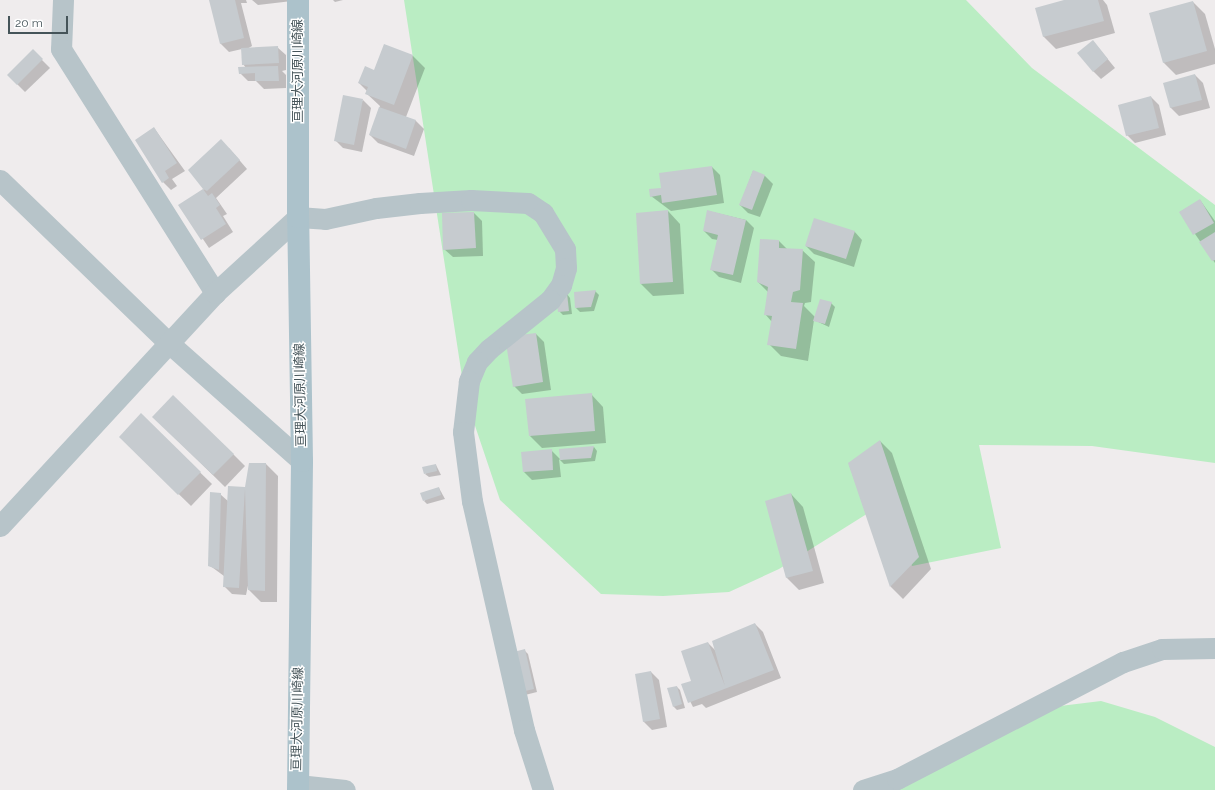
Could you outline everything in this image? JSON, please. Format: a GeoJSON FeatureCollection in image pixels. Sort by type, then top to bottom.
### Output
{"type":"FeatureCollection","features":[{"type":"Feature","properties":{"kind":"main road","name":"亘理大河原川崎線"},"geometry":{"type":"LineString","coordinates":[[298,0],[298,217],[302,461],[298,788]]}},
{"type":"Feature","properties":{"kind":"street"},"geometry":{"type":"LineString","coordinates":[[63,0],[61,50],[215,293]]}},
{"type":"Feature","properties":{"kind":"street"},"geometry":{"type":"LineString","coordinates":[[0,180],[170,344],[302,461]]}},
{"type":"Feature","properties":{"kind":"street"},"geometry":{"type":"LineString","coordinates":[[0,526],[170,344],[215,293],[298,217],[325,219],[376,208],[420,203],[471,200],[528,203],[543,213],[564,249],[566,268],[561,285],[550,300],[489,350],[477,362],[469,381],[464,418],[472,501],[524,730],[543,790]]}},
{"type":"Feature","properties":{"kind":"street"},"geometry":{"type":"LineString","coordinates":[[863,790],[897,779],[1123,662],[1162,649],[1215,648]]}},
{"type":"Feature","properties":{"kind":"street"},"geometry":{"type":"LineString","coordinates":[[298,788],[344,790]]}},
{"type":"Feature","properties":{"kind":"green space"},"geometry":{"type":"Polygon","coordinates":[[[404,0],[966,0],[1032,68],[1215,205],[1215,463],[1092,446],[979,445],[1001,548],[912,566],[897,495],[779,569],[729,592],[663,596],[601,594],[500,500],[465,396],[404,0]]]}},
{"type":"Feature","properties":{"kind":"green space"},"geometry":{"type":"Polygon","coordinates":[[[1101,701],[1155,717],[1215,747],[1215,790],[885,790],[1052,707],[1101,701]]]}},
{"type":"Feature","properties":{"kind":"building"},"geometry":{"type":"Polygon","coordinates":[[[209,0],[235,0],[244,38],[220,44],[209,0]]]}},
{"type":"Feature","properties":{"kind":"building"},"geometry":{"type":"Polygon","coordinates":[[[1064,0],[1098,0],[1104,21],[1043,37],[1035,8],[1064,0]]]}},
{"type":"Feature","properties":{"kind":"building"},"geometry":{"type":"Polygon","coordinates":[[[1193,1],[1207,51],[1163,63],[1149,13],[1193,1]]]}},
{"type":"Feature","properties":{"kind":"building"},"geometry":{"type":"Polygon","coordinates":[[[1093,40],[1108,59],[1093,72],[1077,53],[1093,40]]]}},
{"type":"Feature","properties":{"kind":"building"},"geometry":{"type":"Polygon","coordinates":[[[384,44],[413,55],[394,105],[365,94],[368,87],[358,83],[365,66],[374,70],[384,44]]]}},
{"type":"Feature","properties":{"kind":"building"},"geometry":{"type":"Polygon","coordinates":[[[278,46],[279,63],[242,65],[241,48],[278,46]]]}},
{"type":"Feature","properties":{"kind":"building"},"geometry":{"type":"Polygon","coordinates":[[[33,49],[43,59],[17,85],[7,75],[33,49]]]}},
{"type":"Feature","properties":{"kind":"building"},"geometry":{"type":"Polygon","coordinates":[[[278,66],[279,81],[255,81],[255,73],[239,74],[238,67],[278,66]]]}},
{"type":"Feature","properties":{"kind":"building"},"geometry":{"type":"Polygon","coordinates":[[[1195,74],[1202,100],[1170,108],[1163,83],[1195,74]]]}},
{"type":"Feature","properties":{"kind":"building"},"geometry":{"type":"Polygon","coordinates":[[[343,95],[363,99],[354,145],[334,141],[343,95]]]}},
{"type":"Feature","properties":{"kind":"building"},"geometry":{"type":"Polygon","coordinates":[[[1151,96],[1159,128],[1126,136],[1118,105],[1151,96]]]}},
{"type":"Feature","properties":{"kind":"building"},"geometry":{"type":"Polygon","coordinates":[[[379,107],[416,120],[406,149],[369,135],[379,107]]]}},
{"type":"Feature","properties":{"kind":"building"},"geometry":{"type":"Polygon","coordinates":[[[154,127],[177,163],[165,171],[169,178],[162,183],[135,140],[154,127]]]}},
{"type":"Feature","properties":{"kind":"building"},"geometry":{"type":"Polygon","coordinates":[[[221,139],[240,160],[207,191],[203,189],[188,170],[221,139]]]}},
{"type":"Feature","properties":{"kind":"building"},"geometry":{"type":"Polygon","coordinates":[[[712,166],[717,195],[662,203],[661,195],[650,197],[649,189],[661,188],[659,173],[712,166]]]}},
{"type":"Feature","properties":{"kind":"building"},"geometry":{"type":"Polygon","coordinates":[[[753,170],[765,175],[752,210],[739,205],[753,170]]]}},
{"type":"Feature","properties":{"kind":"building"},"geometry":{"type":"Polygon","coordinates":[[[203,189],[208,196],[212,193],[220,205],[216,208],[226,224],[201,240],[178,205],[203,189]]]}},
{"type":"Feature","properties":{"kind":"building"},"geometry":{"type":"Polygon","coordinates":[[[1200,199],[1214,223],[1193,235],[1179,212],[1200,199]]]}},
{"type":"Feature","properties":{"kind":"building"},"geometry":{"type":"Polygon","coordinates":[[[668,210],[673,282],[640,284],[636,213],[668,210]]]}},
{"type":"Feature","properties":{"kind":"building"},"geometry":{"type":"Polygon","coordinates":[[[707,210],[746,220],[733,275],[710,270],[718,235],[703,231],[707,210]]]}},
{"type":"Feature","properties":{"kind":"building"},"geometry":{"type":"Polygon","coordinates":[[[474,212],[476,248],[443,250],[442,213],[474,212]]]}},
{"type":"Feature","properties":{"kind":"building"},"geometry":{"type":"Polygon","coordinates":[[[814,218],[855,231],[846,259],[805,246],[814,218]]]}},
{"type":"Feature","properties":{"kind":"building"},"geometry":{"type":"Polygon","coordinates":[[[1215,232],[1215,260],[1212,261],[1199,242],[1215,232]]]}},
{"type":"Feature","properties":{"kind":"building"},"geometry":{"type":"Polygon","coordinates":[[[760,239],[779,240],[779,248],[803,249],[800,290],[793,292],[791,302],[803,303],[796,349],[767,345],[772,316],[764,315],[768,287],[757,282],[760,239]]]}},
{"type":"Feature","properties":{"kind":"building"},"geometry":{"type":"Polygon","coordinates":[[[596,290],[591,307],[575,308],[574,292],[596,290]]]}},
{"type":"Feature","properties":{"kind":"building"},"geometry":{"type":"Polygon","coordinates":[[[567,293],[569,311],[558,312],[556,295],[567,293]]]}},
{"type":"Feature","properties":{"kind":"building"},"geometry":{"type":"Polygon","coordinates":[[[820,299],[832,302],[825,324],[813,321],[820,299]]]}},
{"type":"Feature","properties":{"kind":"building"},"geometry":{"type":"Polygon","coordinates":[[[536,333],[543,382],[513,387],[505,337],[536,333]]]}},
{"type":"Feature","properties":{"kind":"building"},"geometry":{"type":"Polygon","coordinates":[[[592,393],[595,431],[529,436],[525,399],[592,393]]]}},
{"type":"Feature","properties":{"kind":"building"},"geometry":{"type":"Polygon","coordinates":[[[173,395],[234,454],[213,475],[152,417],[173,395]]]}},
{"type":"Feature","properties":{"kind":"building"},"geometry":{"type":"Polygon","coordinates":[[[141,413],[201,472],[178,495],[119,437],[141,413]]]}},
{"type":"Feature","properties":{"kind":"building"},"geometry":{"type":"Polygon","coordinates":[[[880,440],[919,557],[890,587],[848,463],[880,440]]]}},
{"type":"Feature","properties":{"kind":"building"},"geometry":{"type":"Polygon","coordinates":[[[594,446],[591,458],[560,460],[559,449],[594,446]]]}},
{"type":"Feature","properties":{"kind":"building"},"geometry":{"type":"Polygon","coordinates":[[[552,449],[553,470],[523,472],[521,452],[552,449]]]}},
{"type":"Feature","properties":{"kind":"building"},"geometry":{"type":"Polygon","coordinates":[[[249,463],[266,463],[265,591],[248,590],[245,489],[239,588],[223,587],[228,486],[245,487],[249,463]]]}},
{"type":"Feature","properties":{"kind":"building"},"geometry":{"type":"Polygon","coordinates":[[[436,464],[437,471],[424,474],[422,467],[436,464]]]}},
{"type":"Feature","properties":{"kind":"building"},"geometry":{"type":"Polygon","coordinates":[[[439,487],[441,495],[423,501],[420,493],[439,487]]]}},
{"type":"Feature","properties":{"kind":"building"},"geometry":{"type":"Polygon","coordinates":[[[210,492],[221,493],[219,570],[208,566],[210,492]]]}},
{"type":"Feature","properties":{"kind":"building"},"geometry":{"type":"Polygon","coordinates":[[[791,493],[813,571],[786,578],[765,501],[791,493]]]}},
{"type":"Feature","properties":{"kind":"building"},"geometry":{"type":"Polygon","coordinates":[[[755,623],[774,670],[688,703],[681,684],[691,681],[681,651],[708,642],[725,686],[712,641],[755,623]]]}},
{"type":"Feature","properties":{"kind":"building"},"geometry":{"type":"Polygon","coordinates":[[[525,649],[534,689],[516,693],[510,653],[525,649]]]}},
{"type":"Feature","properties":{"kind":"building"},"geometry":{"type":"Polygon","coordinates":[[[651,671],[660,719],[643,722],[635,674],[651,671]]]}},
{"type":"Feature","properties":{"kind":"building"},"geometry":{"type":"Polygon","coordinates":[[[677,686],[682,704],[673,707],[667,688],[677,686]]]}}]}
